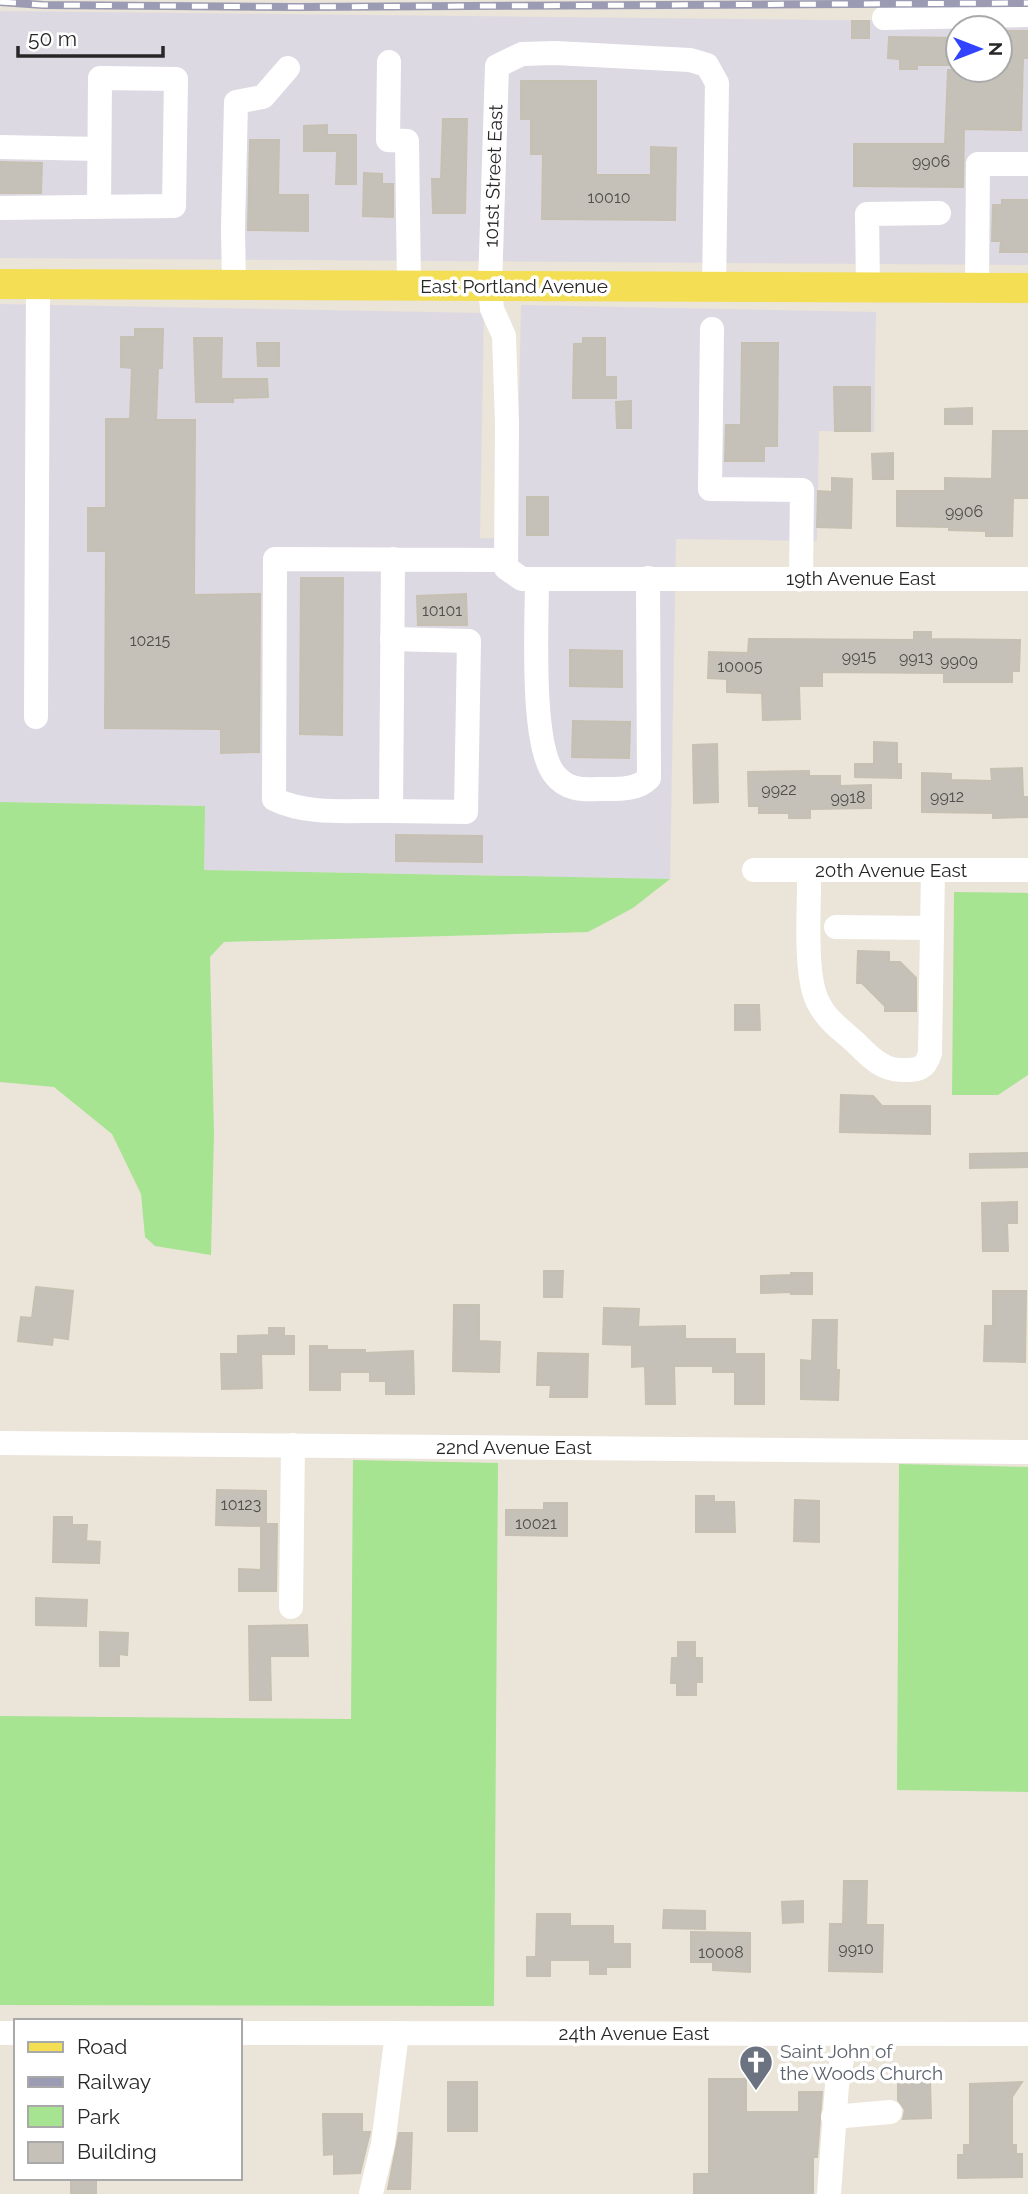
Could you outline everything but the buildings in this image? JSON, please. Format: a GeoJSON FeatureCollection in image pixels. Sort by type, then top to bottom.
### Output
{"type":"FeatureCollection","features":[{"type":"Feature","properties":{"kind":"main road","name":"East Portland Avenue"},"geometry":{"type":"LineString","coordinates":[[0,284],[1028,288]]}},
{"type":"Feature","properties":{"kind":"street"},"geometry":{"type":"LineString","coordinates":[[884,18],[1028,15]]}},
{"type":"Feature","properties":{"kind":"street","name":"101st Street East"},"geometry":{"type":"LineString","coordinates":[[506,559],[505,336],[492,309],[490,286],[497,66],[522,54],[555,53],[690,60],[706,65],[717,83],[714,287]]}},
{"type":"Feature","properties":{"kind":"street"},"geometry":{"type":"LineString","coordinates":[[389,62],[388,140],[407,141],[409,286]]}},
{"type":"Feature","properties":{"kind":"street"},"geometry":{"type":"LineString","coordinates":[[234,285],[236,102],[263,97],[288,68]]}},
{"type":"Feature","properties":{"kind":"street"},"geometry":{"type":"LineString","coordinates":[[0,208],[99,207],[174,206],[176,79],[100,78],[99,207]]}},
{"type":"Feature","properties":{"kind":"street"},"geometry":{"type":"LineString","coordinates":[[0,147],[99,149]]}},
{"type":"Feature","properties":{"kind":"street"},"geometry":{"type":"LineString","coordinates":[[978,287],[978,164],[1028,164]]}},
{"type":"Feature","properties":{"kind":"street"},"geometry":{"type":"LineString","coordinates":[[868,286],[867,214],[939,213]]}},
{"type":"Feature","properties":{"kind":"street"},"geometry":{"type":"LineString","coordinates":[[36,717],[38,284]]}},
{"type":"Feature","properties":{"kind":"street"},"geometry":{"type":"LineString","coordinates":[[712,329],[710,489],[802,490],[801,578]]}},
{"type":"Feature","properties":{"kind":"street"},"geometry":{"type":"LineString","coordinates":[[393,639],[469,640],[466,812],[299,808],[274,799],[275,559],[506,559],[506,568],[522,579],[537,579],[539,729],[544,756],[553,774],[575,789],[638,786],[649,778],[648,578]]}},
{"type":"Feature","properties":{"kind":"street"},"geometry":{"type":"LineString","coordinates":[[391,811],[393,559]]}},
{"type":"Feature","properties":{"kind":"street","name":"19th Avenue East"},"geometry":{"type":"LineString","coordinates":[[537,579],[1028,579]]}},
{"type":"Feature","properties":{"kind":"street","name":"20th Avenue East"},"geometry":{"type":"LineString","coordinates":[[754,870],[1028,870]]}},
{"type":"Feature","properties":{"kind":"street"},"geometry":{"type":"LineString","coordinates":[[810,870],[810,968],[815,995],[827,1016],[869,1056],[891,1069],[918,1070],[927,1063],[930,1053],[933,870]]}},
{"type":"Feature","properties":{"kind":"street"},"geometry":{"type":"LineString","coordinates":[[836,927],[932,928]]}},
{"type":"Feature","properties":{"kind":"street","name":"22nd Avenue East"},"geometry":{"type":"LineString","coordinates":[[0,1443],[1028,1452]]}},
{"type":"Feature","properties":{"kind":"street"},"geometry":{"type":"LineString","coordinates":[[291,1607],[293,1445]]}},
{"type":"Feature","properties":{"kind":"street","name":"24th Avenue East"},"geometry":{"type":"LineString","coordinates":[[242,2033],[1028,2034]]}},
{"type":"Feature","properties":{"kind":"street"},"geometry":{"type":"LineString","coordinates":[[371,2193],[383,2144],[397,2033]]}},
{"type":"Feature","properties":{"kind":"street"},"geometry":{"type":"LineString","coordinates":[[829,2194],[833,2117],[847,2034]]}},
{"type":"Feature","properties":{"kind":"street"},"geometry":{"type":"LineString","coordinates":[[833,2117],[890,2112]]}},
{"type":"Feature","properties":{"kind":"shaded area"},"geometry":{"type":"Polygon","coordinates":[[[0,11],[944,21],[944,84],[1014,84],[1014,22],[1028,22],[1028,265],[0,258],[0,11]]]}},
{"type":"Feature","properties":{"kind":"shaded area"},"geometry":{"type":"Polygon","coordinates":[[[0,304],[484,313],[480,538],[516,539],[521,305],[876,312],[874,432],[819,431],[817,541],[676,539],[670,879],[203,870],[204,806],[0,802],[0,304]]]}},
{"type":"Feature","properties":{"kind":"green space"},"geometry":{"type":"Polygon","coordinates":[[[0,802],[205,806],[204,870],[670,879],[633,908],[588,932],[224,942],[210,957],[214,1134],[211,1255],[155,1246],[145,1237],[141,1194],[112,1134],[54,1087],[0,1082],[0,802]]]}},
{"type":"Feature","properties":{"kind":"green space"},"geometry":{"type":"Polygon","coordinates":[[[954,892],[1028,893],[1028,1075],[998,1095],[952,1095],[954,892]]]}},
{"type":"Feature","properties":{"kind":"green space"},"geometry":{"type":"Polygon","coordinates":[[[353,1460],[498,1463],[494,2006],[0,2005],[0,1716],[351,1719],[353,1460]]]}},
{"type":"Feature","properties":{"kind":"green space"},"geometry":{"type":"Polygon","coordinates":[[[899,1464],[1028,1467],[1028,1792],[897,1790],[899,1464]]]}},
{"type":"Feature","properties":{"kind":"railway"},"geometry":{"type":"LineString","coordinates":[[0,2],[43,5],[297,7],[1028,3]]}},
{"type":"Feature","properties":{"kind":"place","name":"Saint John of the Woods Church"},"geometry":{"type":"Point","coordinates":[756,2092]}}]}
